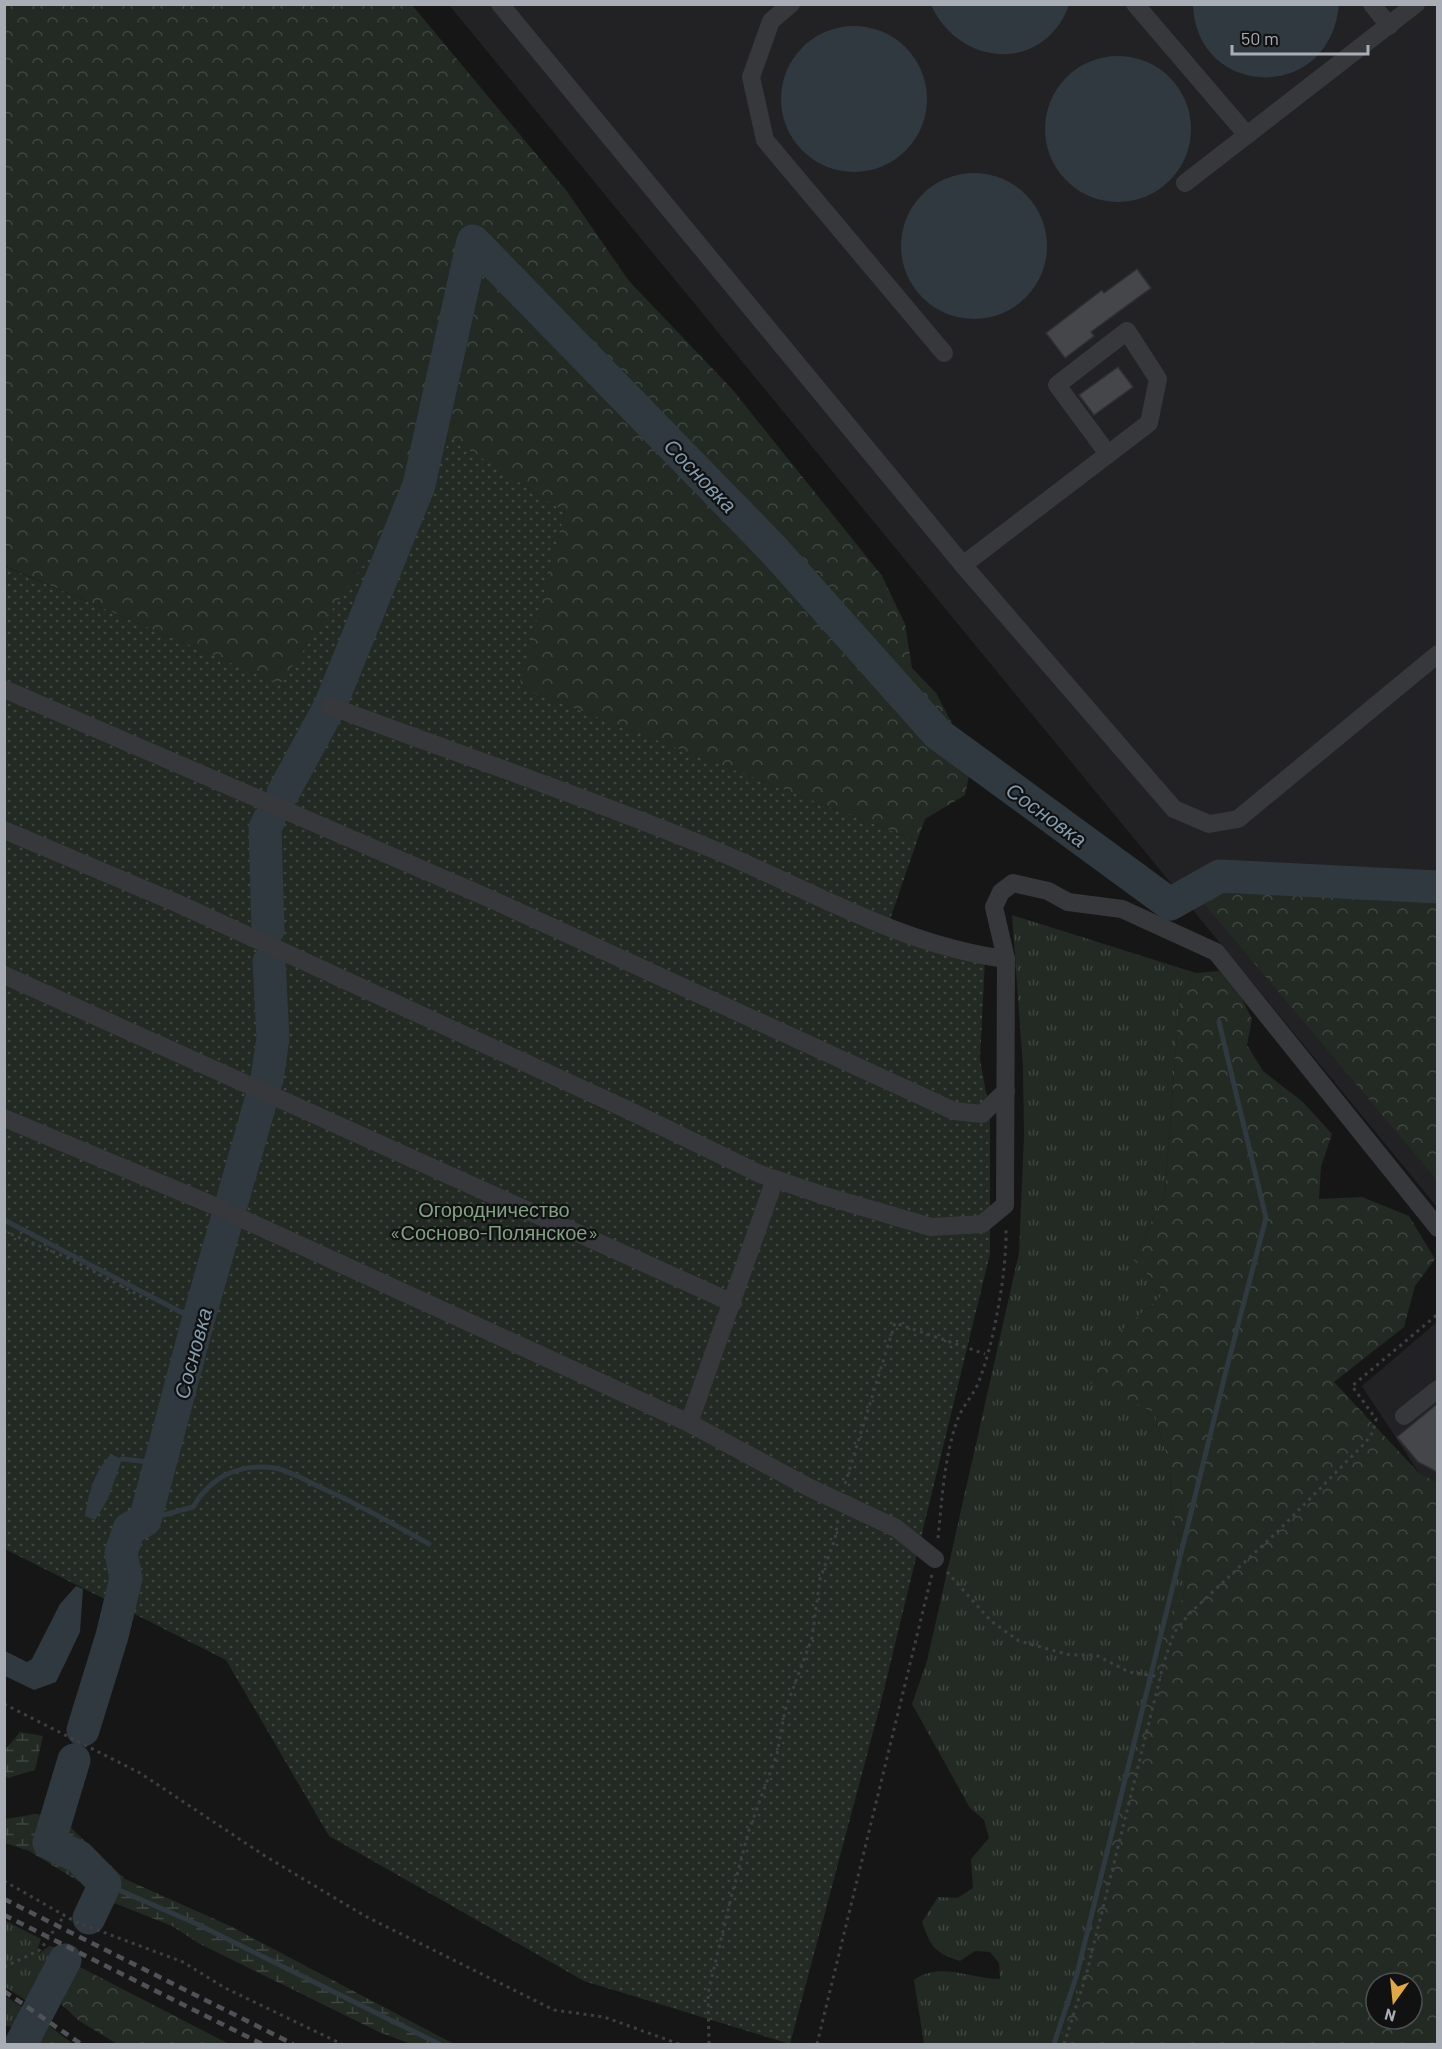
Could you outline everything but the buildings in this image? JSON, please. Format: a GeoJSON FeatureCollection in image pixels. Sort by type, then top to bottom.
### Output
{"type":"FeatureCollection","features":[{"type":"Feature","properties":{"kind":"lane"},"geometry":{"type":"LineString","coordinates":[[500,4],[963,565],[1174,809],[1209,824],[1238,819],[1437,654]]}},
{"type":"Feature","properties":{"kind":"lane"},"geometry":{"type":"LineString","coordinates":[[791,4],[771,21],[751,77],[765,140],[944,353]]}},
{"type":"Feature","properties":{"kind":"lane"},"geometry":{"type":"LineString","coordinates":[[1135,4],[1247,135]]}},
{"type":"Feature","properties":{"kind":"lane"},"geometry":{"type":"LineString","coordinates":[[1372,4],[1389,26]]}},
{"type":"Feature","properties":{"kind":"lane"},"geometry":{"type":"LineString","coordinates":[[1185,183],[1416,4]]}},
{"type":"Feature","properties":{"kind":"lane"},"geometry":{"type":"LineString","coordinates":[[963,565],[1149,423],[1158,379],[1127,332],[1057,385],[1108,454]]}},
{"type":"Feature","properties":{"kind":"lane"},"geometry":{"type":"LineString","coordinates":[[4,689],[493,900],[954,1111],[982,1114],[1006,1090]]}},
{"type":"Feature","properties":{"kind":"lane"},"geometry":{"type":"LineString","coordinates":[[330,706],[706,846],[862,917],[975,955],[1006,959]]}},
{"type":"Feature","properties":{"kind":"lane"},"geometry":{"type":"LineString","coordinates":[[4,830],[179,904],[775,1179],[931,1227],[982,1224],[1005,1205],[1006,959],[994,907],[1001,892],[1013,883],[1048,891],[1068,902],[1122,909],[1216,952],[1437,1228]]}},
{"type":"Feature","properties":{"kind":"lane"},"geometry":{"type":"LineString","coordinates":[[4,975],[733,1303]]}},
{"type":"Feature","properties":{"kind":"lane"},"geometry":{"type":"LineString","coordinates":[[4,1118],[228,1212],[689,1423],[840,1502],[896,1528],[935,1559]]}},
{"type":"Feature","properties":{"kind":"lane"},"geometry":{"type":"LineString","coordinates":[[689,1423],[775,1179]]}},
{"type":"Feature","properties":{"kind":"lane"},"geometry":{"type":"LineString","coordinates":[[1404,1416],[1437,1389]]}},
{"type":"Feature","properties":{"kind":"path"},"geometry":{"type":"LineString","coordinates":[[818,2044],[935,1559],[944,1483],[956,1422],[963,1404],[979,1383],[986,1354],[1006,1255],[1005,1205]]}},
{"type":"Feature","properties":{"kind":"path"},"geometry":{"type":"LineString","coordinates":[[4,1231],[70,1259],[146,1299]]}},
{"type":"Feature","properties":{"kind":"path"},"geometry":{"type":"LineString","coordinates":[[1064,2044],[1086,1976],[1168,1646],[1180,1624],[1276,1533],[1373,1432],[1376,1419],[1352,1386],[1437,1314]]}},
{"type":"Feature","properties":{"kind":"path"},"geometry":{"type":"LineString","coordinates":[[709,2044],[708,1993],[749,1830],[777,1754],[785,1710],[812,1638],[820,1579],[836,1539],[840,1502],[895,1323],[986,1354]]}},
{"type":"Feature","properties":{"kind":"path"},"geometry":{"type":"LineString","coordinates":[[935,1559],[991,1621],[1019,1641],[1070,1655],[1096,1655],[1129,1672],[1161,1677]]}},
{"type":"Feature","properties":{"kind":"path"},"geometry":{"type":"LineString","coordinates":[[4,1704],[140,1773],[265,1856],[365,1916],[554,2010],[604,2017],[679,2044]]}},
{"type":"Feature","properties":{"kind":"path"},"geometry":{"type":"LineString","coordinates":[[4,1881],[64,1916],[183,1962],[225,1988],[342,2044]]}},
{"type":"Feature","properties":{"kind":"path"},"geometry":{"type":"LineString","coordinates":[[4,1967],[40,1950],[64,1916]]}},
{"type":"Feature","properties":{"kind":"shaded area"},"geometry":{"type":"Polygon","coordinates":[[[1193,4],[1339,5],[1330,38],[1312,60],[1289,73],[1263,77],[1238,72],[1216,58],[1200,36],[1193,4]]]}},
{"type":"Feature","properties":{"kind":"shaded area"},"geometry":{"type":"Polygon","coordinates":[[[449,5],[1437,5],[1437,1207],[449,5]]]}},
{"type":"Feature","properties":{"kind":"shaded area"},"geometry":{"type":"Polygon","coordinates":[[[931,5],[1069,5],[1057,27],[1041,43],[1022,51],[1002,54],[981,51],[961,41],[944,26],[931,5]]]}},
{"type":"Feature","properties":{"kind":"shaded area"},"geometry":{"type":"Polygon","coordinates":[[[854,26],[868,27],[882,32],[895,38],[906,47],[915,58],[921,71],[926,85],[926,113],[921,127],[915,140],[906,151],[895,160],[882,166],[868,171],[854,172],[840,171],[826,166],[813,160],[802,151],[793,140],[787,127],[782,113],[781,99],[782,85],[787,71],[793,58],[802,47],[813,38],[826,32],[840,27],[854,26]]]}},
{"type":"Feature","properties":{"kind":"shaded area"},"geometry":{"type":"Polygon","coordinates":[[[1118,56],[1146,62],[1170,77],[1185,101],[1191,129],[1185,157],[1170,181],[1146,196],[1118,202],[1090,196],[1066,181],[1051,157],[1045,129],[1051,101],[1066,77],[1090,62],[1118,56]]]}},
{"type":"Feature","properties":{"kind":"shaded area"},"geometry":{"type":"Polygon","coordinates":[[[974,173],[1002,179],[1026,194],[1041,218],[1047,246],[1041,274],[1026,298],[1002,313],[974,319],[946,313],[922,298],[907,274],[901,246],[907,218],[922,194],[946,179],[974,173]]]}},
{"type":"Feature","properties":{"kind":"shaded area"},"geometry":{"type":"Polygon","coordinates":[[[1437,1322],[1437,1482],[1419,1473],[1362,1386],[1437,1322]]]}},
{"type":"Feature","properties":{"kind":"shaded area"},"geometry":{"type":"Polygon","coordinates":[[[111,1454],[122,1459],[108,1499],[95,1520],[85,1516],[88,1499],[97,1475],[111,1454]]]}},
{"type":"Feature","properties":{"kind":"shaded area"},"geometry":{"type":"Polygon","coordinates":[[[76,1586],[83,1589],[80,1632],[56,1682],[34,1690],[5,1676],[5,1651],[27,1662],[32,1659],[60,1604],[76,1586]]]}},
{"type":"Feature","properties":{"kind":"green space"},"geometry":{"type":"Polygon","coordinates":[[[5,5],[412,5],[566,190],[629,281],[732,389],[882,576],[905,624],[912,668],[936,693],[972,761],[965,795],[925,819],[917,841],[518,687],[565,512],[452,440],[281,685],[5,566],[5,5]]]}},
{"type":"Feature","properties":{"kind":"green space","name":"Огородничество «Сосново-Полянское»"},"geometry":{"type":"Polygon","coordinates":[[[452,439],[565,512],[519,687],[917,841],[888,925],[985,959],[980,1059],[990,1115],[990,1254],[880,1706],[790,2044],[584,1981],[329,1836],[226,1660],[5,1549],[4,566],[280,684],[452,439]]]}},
{"type":"Feature","properties":{"kind":"green space"},"geometry":{"type":"Polygon","coordinates":[[[1191,888],[1437,899],[1437,1180],[1191,888]]]}},
{"type":"Feature","properties":{"kind":"green space"},"geometry":{"type":"Polygon","coordinates":[[[1012,915],[1196,973],[1180,994],[1165,1194],[1133,1259],[1165,1293],[1115,1336],[1154,1412],[1171,1470],[1170,1496],[1187,1577],[1182,1600],[1165,1631],[1152,1672],[1080,1980],[1058,2044],[924,2044],[914,1980],[924,1975],[945,1971],[1000,1979],[999,1963],[990,1952],[975,1951],[960,1961],[952,1958],[935,1948],[922,1922],[938,1897],[957,1898],[973,1888],[971,1859],[989,1838],[984,1820],[970,1808],[912,1704],[927,1661],[1019,1253],[1024,1137],[1023,1067],[1012,915]]]}},
{"type":"Feature","properties":{"kind":"green space"},"geometry":{"type":"Polygon","coordinates":[[[1219,971],[1242,999],[1252,1019],[1247,1045],[1263,1071],[1303,1102],[1332,1134],[1321,1167],[1319,1199],[1362,1197],[1409,1216],[1435,1259],[1415,1286],[1404,1327],[1334,1382],[1419,1473],[1437,1482],[1437,2044],[1058,2044],[1080,1980],[1152,1672],[1165,1631],[1182,1600],[1187,1577],[1170,1496],[1171,1470],[1154,1412],[1090,1383],[1115,1336],[1165,1293],[1133,1259],[1165,1194],[1180,994],[1196,973],[1219,971]]]}},
{"type":"Feature","properties":{"kind":"green space"},"geometry":{"type":"Polygon","coordinates":[[[20,1732],[43,1736],[35,1770],[8,1778],[5,1776],[5,1750],[20,1732]]]}},
{"type":"Feature","properties":{"kind":"green space"},"geometry":{"type":"Polygon","coordinates":[[[36,1814],[65,1822],[125,1879],[230,1926],[454,2044],[411,2044],[379,2032],[200,1944],[172,1926],[114,1903],[29,1851],[5,1843],[5,1819],[36,1814]]]}},
{"type":"Feature","properties":{"kind":"green space"},"geometry":{"type":"Polygon","coordinates":[[[4,1920],[41,1939],[38,1947],[40,1953],[49,1946],[65,1949],[36,2007],[5,1987],[4,1920]]]}},
{"type":"Feature","properties":{"kind":"green space"},"geometry":{"type":"Polygon","coordinates":[[[78,1966],[229,2044],[117,2044],[78,2020],[61,2004],[78,1966]]]}},
{"type":"Feature","properties":{"kind":"green space"},"geometry":{"type":"Polygon","coordinates":[[[5,1996],[25,2009],[17,2017],[22,2028],[5,2026],[5,1996]]]}},
{"type":"Feature","properties":{"kind":"green space"},"geometry":{"type":"Polygon","coordinates":[[[40,2019],[72,2043],[73,2044],[26,2044],[40,2019]]]}},
{"type":"Feature","properties":{"kind":"waterway","name":"Сосновка"},"geometry":{"type":"LineString","coordinates":[[283,793],[330,706],[419,485],[473,241],[773,549],[938,734],[1170,904],[1220,876],[1438,887]]}},
{"type":"Feature","properties":{"kind":"waterway","name":"Сосновка"},"geometry":{"type":"LineString","coordinates":[[268,930],[265,828],[269,820]]}},
{"type":"Feature","properties":{"kind":"waterway","name":"Сосновка"},"geometry":{"type":"LineString","coordinates":[[83,1730],[112,1636],[126,1578],[121,1553],[129,1529],[145,1520],[198,1321],[267,1079],[273,1038],[269,962]]}},
{"type":"Feature","properties":{"kind":"waterway"},"geometry":{"type":"LineString","coordinates":[[1054,2044],[1077,1974],[1266,1218],[1219,1022]]}},
{"type":"Feature","properties":{"kind":"waterway"},"geometry":{"type":"LineString","coordinates":[[4,1220],[198,1321]]}},
{"type":"Feature","properties":{"kind":"waterway"},"geometry":{"type":"LineString","coordinates":[[122,1459],[159,1463]]}},
{"type":"Feature","properties":{"kind":"waterway"},"geometry":{"type":"LineString","coordinates":[[145,1520],[193,1507],[208,1488],[227,1474],[250,1468],[275,1468],[294,1474],[429,1544]]}},
{"type":"Feature","properties":{"kind":"waterway","name":"Сосновка"},"geometry":{"type":"LineString","coordinates":[[74,1760],[49,1843],[79,1857],[105,1884],[89,1918]]}},
{"type":"Feature","properties":{"kind":"waterway"},"geometry":{"type":"LineString","coordinates":[[105,1884],[197,1924],[439,2044]]}},
{"type":"Feature","properties":{"kind":"waterway","name":"Сосновка"},"geometry":{"type":"LineString","coordinates":[[21,2044],[65,1960]]}},
{"type":"Feature","properties":{"kind":"railway"},"geometry":{"type":"LineString","coordinates":[[4,1899],[293,2044]]}},
{"type":"Feature","properties":{"kind":"railway"},"geometry":{"type":"LineString","coordinates":[[4,1915],[262,2044]]}},
{"type":"Feature","properties":{"kind":"railway"},"geometry":{"type":"LineString","coordinates":[[4,1991],[81,2044]]}}]}
